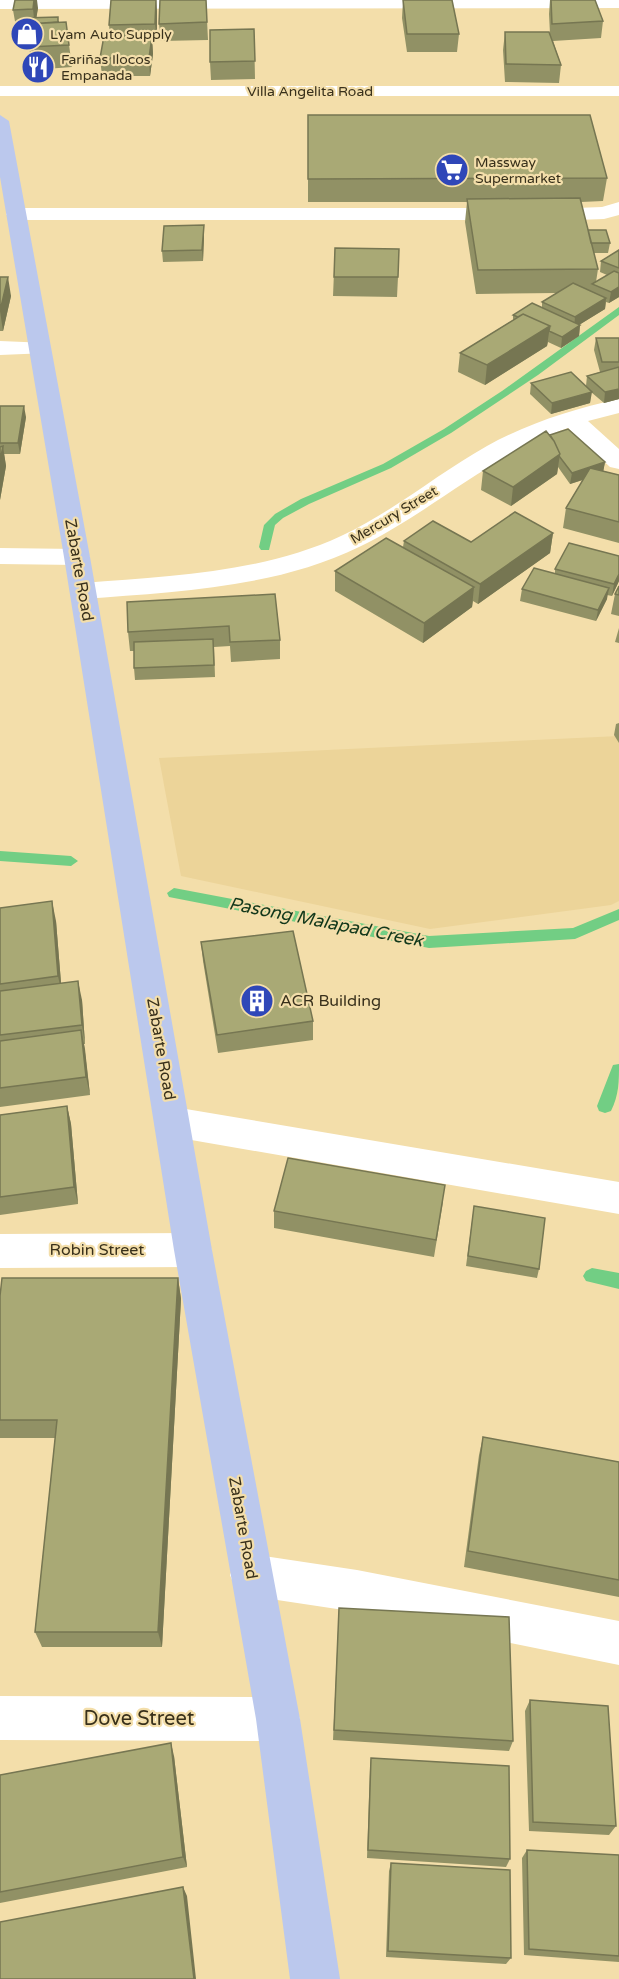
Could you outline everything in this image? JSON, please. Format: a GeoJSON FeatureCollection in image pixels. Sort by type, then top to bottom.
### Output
{"type":"FeatureCollection","features":[{"type":"Feature","properties":{"kind":"main road","name":"Zabarte Road"},"geometry":{"type":"LineString","coordinates":[[0,121],[78,557],[174,1122],[193,1250],[278,1719],[315,1979]]}},
{"type":"Feature","properties":{"kind":"street"},"geometry":{"type":"LineString","coordinates":[[0,3],[619,3]]}},
{"type":"Feature","properties":{"kind":"street","name":"Villa Angelita Road"},"geometry":{"type":"LineString","coordinates":[[0,91],[619,91]]}},
{"type":"Feature","properties":{"kind":"street"},"geometry":{"type":"LineString","coordinates":[[16,214],[576,214],[604,213],[619,208]]}},
{"type":"Feature","properties":{"kind":"street"},"geometry":{"type":"LineString","coordinates":[[0,348],[40,348]]}},
{"type":"Feature","properties":{"kind":"street","name":"Mercury Street"},"geometry":{"type":"LineString","coordinates":[[83,591],[214,578],[309,557],[348,543],[495,452],[529,434],[571,418],[619,406]]}},
{"type":"Feature","properties":{"kind":"street"},"geometry":{"type":"LineString","coordinates":[[571,418],[619,462]]}},
{"type":"Feature","properties":{"kind":"street"},"geometry":{"type":"LineString","coordinates":[[0,556],[78,557]]}},
{"type":"Feature","properties":{"kind":"street"},"geometry":{"type":"LineString","coordinates":[[174,1122],[619,1198]]}},
{"type":"Feature","properties":{"kind":"street","name":"Robin Street"},"geometry":{"type":"LineString","coordinates":[[0,1251],[193,1250]]}},
{"type":"Feature","properties":{"kind":"street"},"geometry":{"type":"LineString","coordinates":[[251,1575],[357,1591],[619,1643]]}},
{"type":"Feature","properties":{"kind":"street","name":"Dove Street"},"geometry":{"type":"LineString","coordinates":[[0,1718],[278,1719]]}},
{"type":"Feature","properties":{"kind":"shaded area"},"geometry":{"type":"Polygon","coordinates":[[[619,736],[619,901],[611,905],[430,929],[181,876],[159,758],[619,736]]]}},
{"type":"Feature","properties":{"kind":"building"},"geometry":{"type":"Polygon","coordinates":[[[15,0],[34,0],[33,9],[13,10],[15,0]]]}},
{"type":"Feature","properties":{"kind":"building"},"geometry":{"type":"Polygon","coordinates":[[[111,0],[156,0],[155,24],[109,25],[111,0]]]}},
{"type":"Feature","properties":{"kind":"building"},"geometry":{"type":"Polygon","coordinates":[[[160,0],[206,0],[207,22],[159,24],[160,0]]]}},
{"type":"Feature","properties":{"kind":"building"},"geometry":{"type":"Polygon","coordinates":[[[403,0],[452,0],[459,34],[407,34],[403,0]]]}},
{"type":"Feature","properties":{"kind":"building"},"geometry":{"type":"Polygon","coordinates":[[[551,0],[595,0],[603,21],[552,24],[551,0]]]}},
{"type":"Feature","properties":{"kind":"building"},"geometry":{"type":"Polygon","coordinates":[[[58,17],[58,22],[27,24],[28,35],[21,35],[23,18],[58,17]]]}},
{"type":"Feature","properties":{"kind":"building"},"geometry":{"type":"Polygon","coordinates":[[[66,22],[69,45],[29,47],[27,24],[66,22]]]}},
{"type":"Feature","properties":{"kind":"building"},"geometry":{"type":"Polygon","coordinates":[[[254,29],[255,61],[210,62],[210,30],[254,29]]]}},
{"type":"Feature","properties":{"kind":"building"},"geometry":{"type":"Polygon","coordinates":[[[505,32],[549,32],[561,65],[506,64],[505,32]]]}},
{"type":"Feature","properties":{"kind":"building"},"geometry":{"type":"Polygon","coordinates":[[[104,36],[152,36],[149,58],[100,58],[104,36]]]}},
{"type":"Feature","properties":{"kind":"building","name":"Massway Supermarket"},"geometry":{"type":"Polygon","coordinates":[[[308,115],[590,115],[607,178],[308,179],[308,115]]]}},
{"type":"Feature","properties":{"kind":"building"},"geometry":{"type":"Polygon","coordinates":[[[580,198],[598,269],[478,270],[467,199],[580,198]]]}},
{"type":"Feature","properties":{"kind":"building"},"geometry":{"type":"Polygon","coordinates":[[[204,225],[202,250],[162,251],[164,226],[204,225]]]}},
{"type":"Feature","properties":{"kind":"building"},"geometry":{"type":"Polygon","coordinates":[[[588,230],[606,230],[610,243],[591,243],[588,230]]]}},
{"type":"Feature","properties":{"kind":"building"},"geometry":{"type":"Polygon","coordinates":[[[335,248],[399,249],[398,277],[334,277],[335,248]]]}},
{"type":"Feature","properties":{"kind":"building"},"geometry":{"type":"Polygon","coordinates":[[[619,250],[619,268],[601,261],[619,250]]]}},
{"type":"Feature","properties":{"kind":"building"},"geometry":{"type":"Polygon","coordinates":[[[614,271],[619,273],[619,287],[611,292],[592,284],[614,271]]]}},
{"type":"Feature","properties":{"kind":"building"},"geometry":{"type":"Polygon","coordinates":[[[0,277],[8,277],[0,311],[0,277]]]}},
{"type":"Feature","properties":{"kind":"building"},"geometry":{"type":"Polygon","coordinates":[[[573,283],[606,298],[575,317],[542,302],[573,283]]]}},
{"type":"Feature","properties":{"kind":"building"},"geometry":{"type":"Polygon","coordinates":[[[532,303],[580,325],[562,337],[549,331],[550,326],[523,314],[518,317],[513,315],[532,303]]]}},
{"type":"Feature","properties":{"kind":"building"},"geometry":{"type":"Polygon","coordinates":[[[523,314],[550,326],[487,365],[460,353],[523,314]]]}},
{"type":"Feature","properties":{"kind":"building"},"geometry":{"type":"Polygon","coordinates":[[[596,338],[619,338],[619,362],[602,362],[596,338]]]}},
{"type":"Feature","properties":{"kind":"building"},"geometry":{"type":"Polygon","coordinates":[[[619,367],[619,389],[605,392],[587,376],[619,367]]]}},
{"type":"Feature","properties":{"kind":"building"},"geometry":{"type":"Polygon","coordinates":[[[571,372],[592,392],[552,403],[531,383],[571,372]]]}},
{"type":"Feature","properties":{"kind":"building"},"geometry":{"type":"Polygon","coordinates":[[[0,406],[24,406],[18,443],[0,443],[0,406]]]}},
{"type":"Feature","properties":{"kind":"building"},"geometry":{"type":"Polygon","coordinates":[[[568,429],[605,462],[572,473],[559,456],[550,435],[568,429]]]}},
{"type":"Feature","properties":{"kind":"building"},"geometry":{"type":"Polygon","coordinates":[[[546,431],[560,454],[513,487],[483,471],[546,431]]]}},
{"type":"Feature","properties":{"kind":"building"},"geometry":{"type":"Polygon","coordinates":[[[590,468],[619,475],[619,522],[566,508],[590,468]]]}},
{"type":"Feature","properties":{"kind":"building"},"geometry":{"type":"Polygon","coordinates":[[[515,512],[553,533],[480,584],[404,541],[433,521],[471,542],[515,512]]]}},
{"type":"Feature","properties":{"kind":"building"},"geometry":{"type":"Polygon","coordinates":[[[386,538],[474,587],[424,623],[335,571],[386,538]]]}},
{"type":"Feature","properties":{"kind":"building"},"geometry":{"type":"Polygon","coordinates":[[[569,543],[619,556],[619,574],[614,584],[555,569],[569,543]]]}},
{"type":"Feature","properties":{"kind":"building"},"geometry":{"type":"Polygon","coordinates":[[[534,568],[609,588],[598,610],[522,589],[534,568]]]}},
{"type":"Feature","properties":{"kind":"building"},"geometry":{"type":"Polygon","coordinates":[[[275,594],[280,640],[230,642],[229,626],[128,632],[127,602],[275,594]]]}},
{"type":"Feature","properties":{"kind":"building"},"geometry":{"type":"Polygon","coordinates":[[[213,639],[214,665],[134,668],[134,642],[213,639]]]}},
{"type":"Feature","properties":{"kind":"building"},"geometry":{"type":"Polygon","coordinates":[[[52,901],[58,976],[0,984],[0,908],[52,901]]]}},
{"type":"Feature","properties":{"kind":"building","name":"ACR Building"},"geometry":{"type":"Polygon","coordinates":[[[293,931],[313,1021],[217,1035],[201,942],[293,931]]]}},
{"type":"Feature","properties":{"kind":"building"},"geometry":{"type":"Polygon","coordinates":[[[78,981],[82,1025],[0,1035],[0,991],[78,981]]]}},
{"type":"Feature","properties":{"kind":"building"},"geometry":{"type":"Polygon","coordinates":[[[81,1030],[86,1077],[0,1088],[0,1041],[81,1030]]]}},
{"type":"Feature","properties":{"kind":"building"},"geometry":{"type":"Polygon","coordinates":[[[67,1106],[74,1187],[0,1197],[0,1115],[67,1106]]]}},
{"type":"Feature","properties":{"kind":"building"},"geometry":{"type":"Polygon","coordinates":[[[288,1158],[445,1185],[436,1240],[274,1211],[288,1158]]]}},
{"type":"Feature","properties":{"kind":"building"},"geometry":{"type":"Polygon","coordinates":[[[474,1206],[545,1218],[539,1269],[468,1256],[474,1206]]]}},
{"type":"Feature","properties":{"kind":"building"},"geometry":{"type":"Polygon","coordinates":[[[2,1278],[178,1278],[158,1632],[35,1632],[57,1420],[0,1420],[2,1278]]]}},
{"type":"Feature","properties":{"kind":"building"},"geometry":{"type":"Polygon","coordinates":[[[483,1437],[619,1462],[619,1580],[468,1551],[483,1437]]]}},
{"type":"Feature","properties":{"kind":"building"},"geometry":{"type":"Polygon","coordinates":[[[339,1608],[509,1617],[513,1741],[334,1730],[339,1608]]]}},
{"type":"Feature","properties":{"kind":"building"},"geometry":{"type":"Polygon","coordinates":[[[530,1700],[608,1706],[616,1826],[533,1822],[530,1700]]]}},
{"type":"Feature","properties":{"kind":"building"},"geometry":{"type":"Polygon","coordinates":[[[171,1743],[183,1857],[0,1892],[0,1775],[171,1743]]]}},
{"type":"Feature","properties":{"kind":"building"},"geometry":{"type":"Polygon","coordinates":[[[371,1758],[509,1766],[510,1859],[368,1850],[371,1758]]]}},
{"type":"Feature","properties":{"kind":"building"},"geometry":{"type":"Polygon","coordinates":[[[527,1850],[619,1855],[619,1956],[529,1949],[527,1850]]]}},
{"type":"Feature","properties":{"kind":"building"},"geometry":{"type":"Polygon","coordinates":[[[391,1863],[510,1870],[511,1958],[388,1951],[391,1863]]]}},
{"type":"Feature","properties":{"kind":"building"},"geometry":{"type":"Polygon","coordinates":[[[183,1887],[194,1979],[0,1979],[0,1922],[183,1887]]]}},
{"type":"Feature","properties":{"kind":"waterway"},"geometry":{"type":"LineString","coordinates":[[265,547],[270,525],[279,516],[305,501],[387,466],[447,431],[535,373],[619,310]]}},
{"type":"Feature","properties":{"kind":"waterway","name":"Pasong Malapad Creek"},"geometry":{"type":"LineString","coordinates":[[0,856],[71,861]]}},
{"type":"Feature","properties":{"kind":"waterway","name":"Pasong Malapad Creek"},"geometry":{"type":"LineString","coordinates":[[174,893],[429,942],[575,933],[619,914]]}},
{"type":"Feature","properties":{"kind":"waterway"},"geometry":{"type":"LineString","coordinates":[[605,1106],[619,1070]]}},
{"type":"Feature","properties":{"kind":"waterway"},"geometry":{"type":"LineString","coordinates":[[592,1276],[619,1281]]}},
{"type":"Feature","properties":{"kind":"place","name":"Lyam Auto Supply"},"geometry":{"type":"Point","coordinates":[27,34]}},
{"type":"Feature","properties":{"kind":"place","name":"Fariñas Ilocos Empanada"},"geometry":{"type":"Point","coordinates":[38,67]}},
{"type":"Feature","properties":{"kind":"place","name":"Massway Supermarket"},"geometry":{"type":"Point","coordinates":[452,170]}},
{"type":"Feature","properties":{"kind":"place","name":"ACR Building"},"geometry":{"type":"Point","coordinates":[257,1001]}}]}
